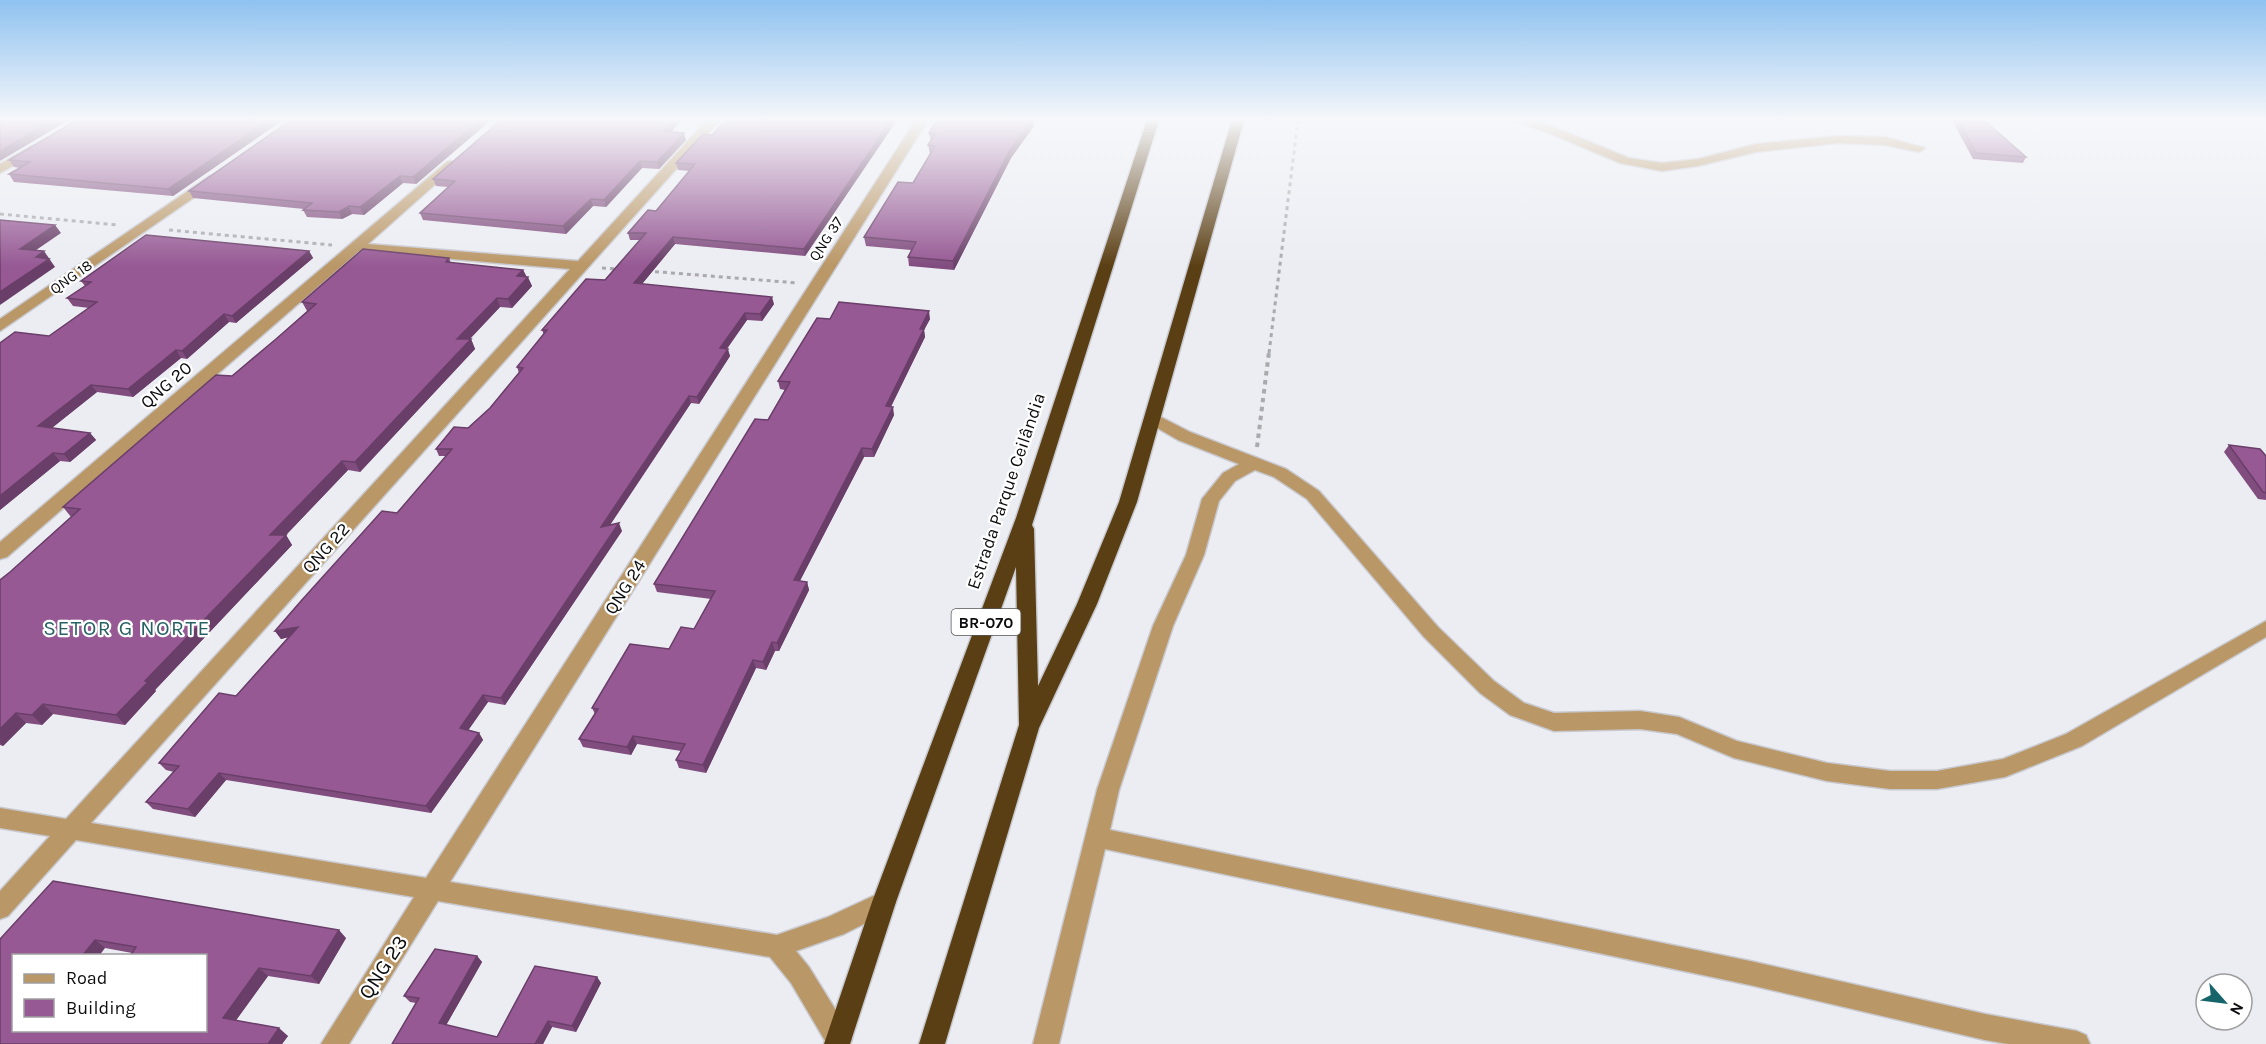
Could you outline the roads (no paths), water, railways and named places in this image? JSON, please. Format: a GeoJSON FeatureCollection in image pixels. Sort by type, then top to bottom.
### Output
{"type":"FeatureCollection","features":[{"type":"Feature","properties":{"kind":"highway","name":"Estrada Parque Ceilândia"},"geometry":{"type":"LineString","coordinates":[[838,1042],[884,902],[1024,518],[1137,169]]}},
{"type":"Feature","properties":{"kind":"highway"},"geometry":{"type":"LineString","coordinates":[[932,1044],[1028,728],[1087,604],[1128,502],[1224,169]]}},
{"type":"Feature","properties":{"kind":"highway"},"geometry":{"type":"LineString","coordinates":[[1024,518],[1028,728]]}},
{"type":"Feature","properties":{"kind":"street","name":"QNG 20"},"geometry":{"type":"LineString","coordinates":[[0,552],[446,169]]}},
{"type":"Feature","properties":{"kind":"street","name":"QNG 22"},"geometry":{"type":"LineString","coordinates":[[0,909],[669,169]]}},
{"type":"Feature","properties":{"kind":"street","name":"QNG 37"},"geometry":{"type":"LineString","coordinates":[[816,284],[891,169]]}},
{"type":"Feature","properties":{"kind":"street","name":"QNG 18"},"geometry":{"type":"LineString","coordinates":[[0,326],[219,174]]}},
{"type":"Feature","properties":{"kind":"street"},"geometry":{"type":"LineString","coordinates":[[357,247],[580,266]]}},
{"type":"Feature","properties":{"kind":"street","name":"QNG 24"},"geometry":{"type":"LineString","coordinates":[[433,890],[816,284]]}},
{"type":"Feature","properties":{"kind":"street"},"geometry":{"type":"LineString","coordinates":[[1153,418],[1184,436],[1280,472],[1312,495],[1431,632],[1487,687],[1517,709],[1554,722],[1640,720],[1679,726],[1734,749],[1827,772],[1890,780],[1937,780],[2005,768],[2074,740],[2266,628]]}},
{"type":"Feature","properties":{"kind":"street"},"geometry":{"type":"LineString","coordinates":[[1046,1044],[1095,837],[1127,729],[1163,626],[1195,555],[1211,499],[1229,477],[1255,462]]}},
{"type":"Feature","properties":{"kind":"street"},"geometry":{"type":"LineString","coordinates":[[0,818],[777,947],[835,926],[884,902]]}},
{"type":"Feature","properties":{"kind":"street"},"geometry":{"type":"LineString","coordinates":[[1095,837],[1750,973],[1985,1027],[2077,1044]]}},
{"type":"Feature","properties":{"kind":"street","name":"QNG 23"},"geometry":{"type":"LineString","coordinates":[[334,1044],[433,890]]}},
{"type":"Feature","properties":{"kind":"street"},"geometry":{"type":"LineString","coordinates":[[777,947],[800,975],[838,1042]]}},
{"type":"Feature","properties":{"kind":"district","name":"SETOR G NORTE"},"geometry":{"type":"Point","coordinates":[127,628]}}]}
